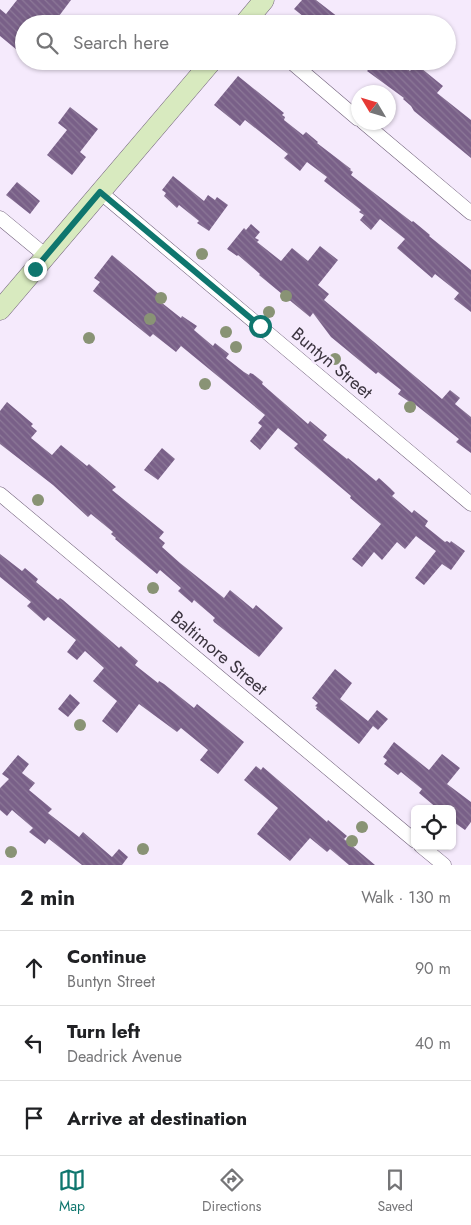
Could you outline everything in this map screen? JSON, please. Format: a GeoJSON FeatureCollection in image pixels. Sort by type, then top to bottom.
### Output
{"type":"FeatureCollection","features":[{"type":"Feature","properties":{"kind":"street"},"geometry":{"type":"LineString","coordinates":[[252,15],[264,0]]}},
{"type":"Feature","properties":{"kind":"street"},"geometry":{"type":"LineString","coordinates":[[0,310],[204,70]]}},
{"type":"Feature","properties":{"kind":"street"},"geometry":{"type":"LineString","coordinates":[[301,70],[351,113]]}},
{"type":"Feature","properties":{"kind":"street"},"geometry":{"type":"LineString","coordinates":[[372,130],[471,213]]}},
{"type":"Feature","properties":{"kind":"street","name":"Buntyn Street"},"geometry":{"type":"LineString","coordinates":[[100,192],[471,504]]}},
{"type":"Feature","properties":{"kind":"street"},"geometry":{"type":"LineString","coordinates":[[0,218],[46,256]]}},
{"type":"Feature","properties":{"kind":"street","name":"Baltimore Street"},"geometry":{"type":"LineString","coordinates":[[0,494],[411,838]]}},
{"type":"Feature","properties":{"kind":"street"},"geometry":{"type":"LineString","coordinates":[[426,850],[444,865]]}},
{"type":"Feature","properties":{"kind":"building"},"geometry":{"type":"Polygon","coordinates":[[[17,0],[71,0],[60,15],[15,15],[15,48],[0,36],[0,9],[6,14],[17,0]]]}},
{"type":"Feature","properties":{"kind":"building"},"geometry":{"type":"Polygon","coordinates":[[[302,0],[316,0],[335,15],[302,15],[294,9],[302,0]]]}},
{"type":"Feature","properties":{"kind":"building"},"geometry":{"type":"Polygon","coordinates":[[[423,70],[443,86],[437,93],[471,120],[471,158],[414,111],[404,98],[396,92],[396,85],[386,85],[367,71],[423,70]]]}},
{"type":"Feature","properties":{"kind":"building"},"geometry":{"type":"Polygon","coordinates":[[[238,76],[284,113],[282,115],[285,117],[284,120],[303,135],[306,132],[317,143],[351,169],[353,172],[351,175],[413,221],[471,270],[471,312],[454,299],[459,293],[435,274],[432,278],[397,248],[405,239],[380,219],[371,230],[360,220],[364,215],[359,212],[361,210],[324,181],[327,177],[307,162],[300,171],[284,158],[288,154],[245,120],[240,126],[214,105],[238,76]]]}},
{"type":"Feature","properties":{"kind":"building"},"geometry":{"type":"Polygon","coordinates":[[[70,107],[98,129],[80,152],[86,157],[72,175],[47,155],[67,130],[58,123],[70,107]]]}},
{"type":"Feature","properties":{"kind":"building"},"geometry":{"type":"Polygon","coordinates":[[[173,176],[204,201],[208,195],[215,200],[217,197],[228,205],[209,231],[197,223],[199,221],[179,205],[177,208],[164,196],[166,193],[162,190],[173,176]]]}},
{"type":"Feature","properties":{"kind":"building"},"geometry":{"type":"Polygon","coordinates":[[[17,182],[40,201],[30,214],[6,195],[17,182]]]}},
{"type":"Feature","properties":{"kind":"building"},"geometry":{"type":"Polygon","coordinates":[[[251,224],[260,232],[255,238],[259,240],[257,242],[281,261],[292,248],[308,261],[320,246],[338,260],[318,285],[329,294],[324,300],[442,399],[450,390],[460,398],[455,404],[471,417],[471,453],[456,442],[459,439],[412,402],[398,394],[401,390],[378,372],[376,374],[331,337],[313,313],[310,317],[238,255],[227,249],[244,228],[246,230],[251,224]]]}},
{"type":"Feature","properties":{"kind":"building"},"geometry":{"type":"Polygon","coordinates":[[[112,255],[160,295],[157,299],[181,318],[182,316],[197,326],[194,330],[213,346],[215,343],[229,354],[226,358],[249,375],[250,373],[253,374],[308,424],[310,421],[327,435],[323,440],[376,481],[379,478],[395,493],[392,496],[412,513],[414,510],[428,521],[425,526],[445,542],[450,543],[451,541],[465,551],[451,570],[442,564],[424,585],[415,578],[436,551],[416,536],[405,549],[397,542],[382,560],[374,552],[362,567],[352,559],[381,524],[294,448],[298,444],[278,428],[260,450],[250,441],[262,426],[258,423],[265,415],[181,346],[176,352],[153,334],[150,337],[93,291],[100,282],[94,278],[112,255]]]}},
{"type":"Feature","properties":{"kind":"building"},"geometry":{"type":"Polygon","coordinates":[[[7,402],[33,424],[31,426],[37,431],[31,438],[52,455],[61,445],[87,466],[89,464],[116,487],[112,490],[164,532],[159,538],[165,543],[162,547],[180,563],[224,598],[230,590],[253,609],[256,605],[283,628],[259,657],[214,622],[215,618],[194,600],[192,603],[178,591],[181,588],[160,570],[157,574],[115,539],[111,534],[113,532],[91,514],[88,517],[53,485],[0,444],[0,411],[7,402]]]}},
{"type":"Feature","properties":{"kind":"building"},"geometry":{"type":"Polygon","coordinates":[[[162,448],[175,459],[158,480],[144,470],[162,448]]]}},
{"type":"Feature","properties":{"kind":"building"},"geometry":{"type":"Polygon","coordinates":[[[0,554],[22,571],[25,568],[38,579],[36,582],[58,600],[60,598],[63,600],[119,648],[121,646],[138,661],[135,665],[158,683],[159,681],[164,684],[194,708],[197,704],[244,742],[218,774],[200,760],[208,750],[181,728],[177,732],[139,704],[117,733],[102,721],[117,701],[93,681],[104,668],[85,651],[77,660],[67,652],[76,640],[48,617],[44,621],[27,606],[31,602],[0,577],[0,554]]]}},
{"type":"Feature","properties":{"kind":"building"},"geometry":{"type":"Polygon","coordinates":[[[335,669],[352,683],[340,699],[368,721],[377,710],[388,719],[378,730],[373,726],[359,744],[316,709],[317,707],[315,706],[318,703],[312,698],[335,669]]]}},
{"type":"Feature","properties":{"kind":"building"},"geometry":{"type":"Polygon","coordinates":[[[70,694],[80,703],[68,717],[58,709],[70,694]]]}},
{"type":"Feature","properties":{"kind":"building"},"geometry":{"type":"Polygon","coordinates":[[[394,742],[429,770],[442,754],[460,768],[447,784],[471,802],[471,822],[465,830],[456,824],[456,805],[433,805],[419,793],[422,789],[401,772],[398,775],[384,764],[387,760],[383,757],[394,742]]]}},
{"type":"Feature","properties":{"kind":"building"},"geometry":{"type":"Polygon","coordinates":[[[18,755],[29,764],[22,773],[35,783],[29,790],[52,809],[48,813],[79,837],[83,832],[112,857],[119,849],[128,857],[122,865],[82,865],[49,839],[45,844],[29,832],[33,828],[12,810],[7,816],[0,810],[0,788],[9,779],[2,774],[18,755]]]}},
{"type":"Feature","properties":{"kind":"building"},"geometry":{"type":"Polygon","coordinates":[[[256,766],[261,770],[263,767],[327,822],[328,820],[347,836],[344,839],[375,865],[349,865],[330,849],[327,852],[310,838],[290,861],[257,834],[278,808],[244,780],[256,766]]]}},
{"type":"Feature","properties":{"kind":"route"},"geometry":{"type":"LineString","coordinates":[[35,269],[100,192],[260,326]]}}]}
